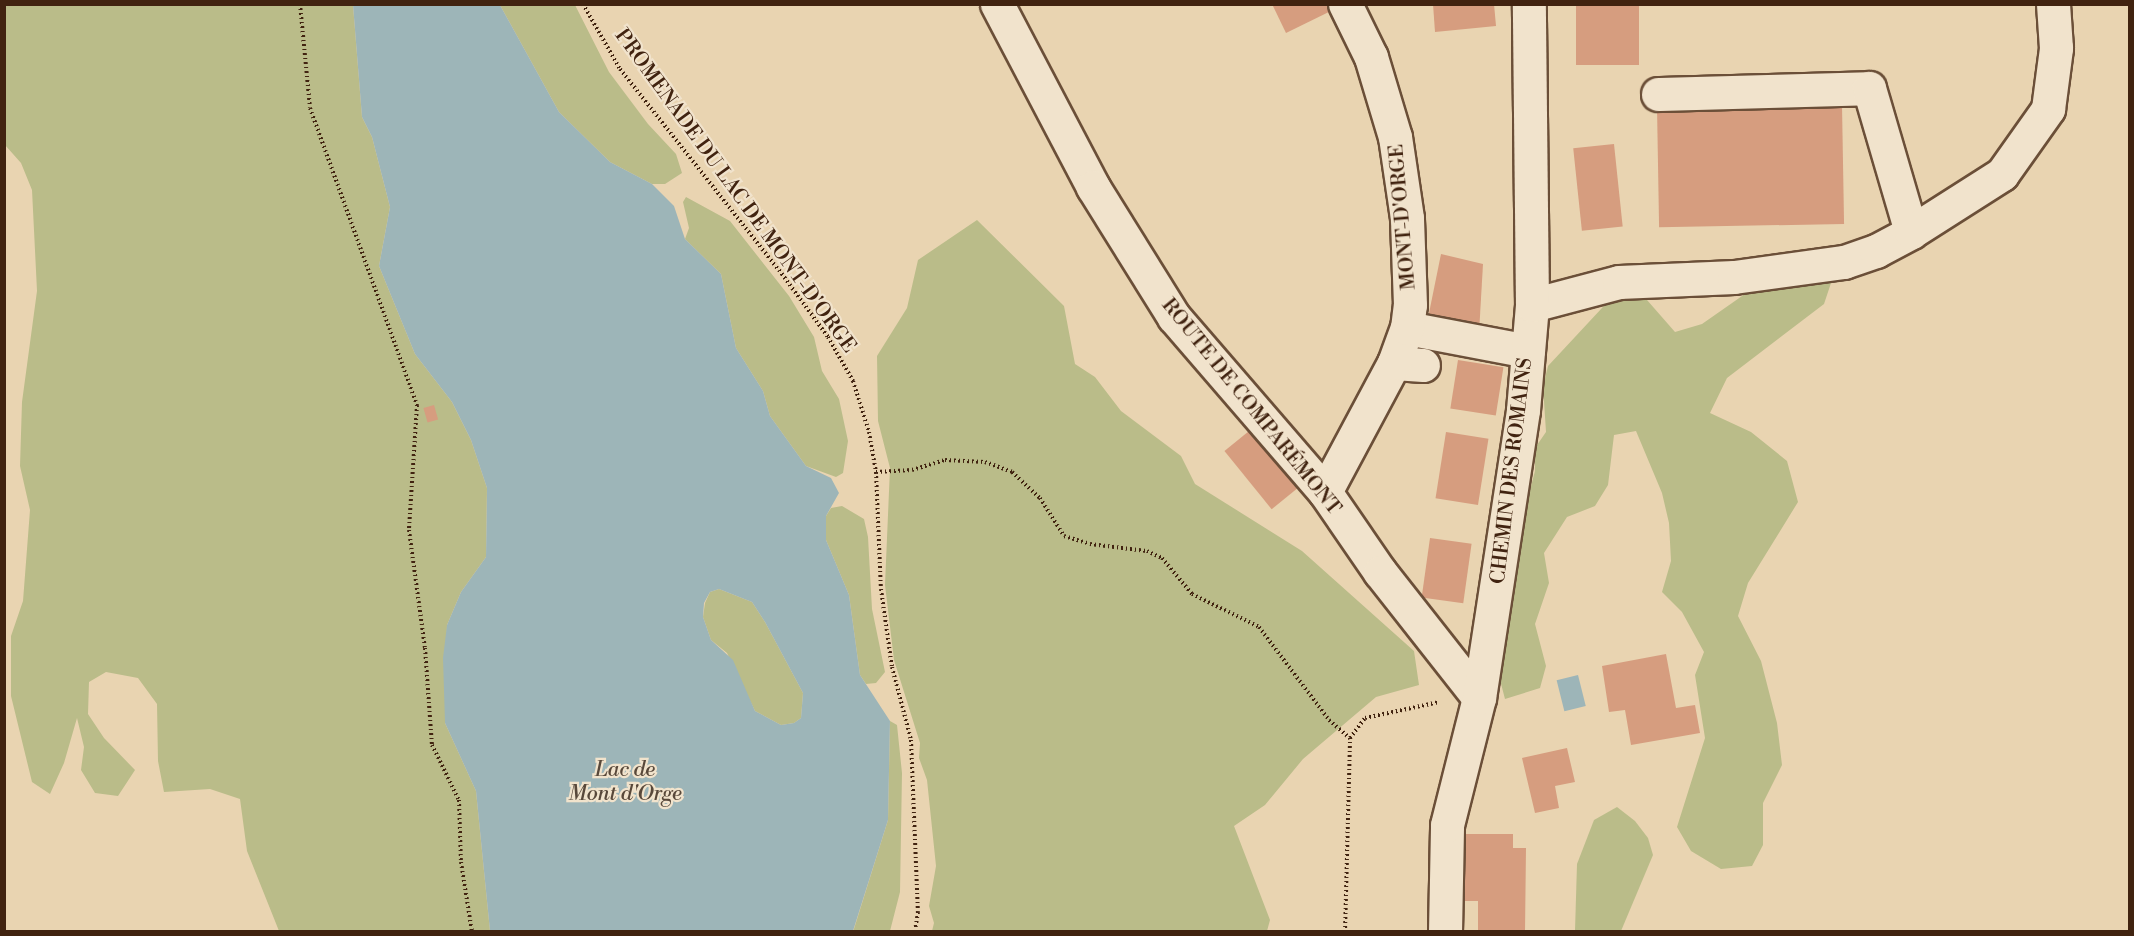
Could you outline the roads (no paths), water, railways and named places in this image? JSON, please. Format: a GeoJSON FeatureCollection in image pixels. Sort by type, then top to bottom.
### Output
{"type":"FeatureCollection","features":[{"type":"Feature","properties":{"kind":"street","name":"ROUTE DE COMPARÉMONT"},"geometry":{"type":"LineString","coordinates":[[997,4],[1093,187],[1174,317],[1325,492],[1380,572],[1479,698]]}},
{"type":"Feature","properties":{"kind":"street","name":"MONT-D'ORGE"},"geometry":{"type":"LineString","coordinates":[[1325,492],[1409,364],[1407,328],[1410,255],[1395,137],[1371,57],[1345,4]]}},
{"type":"Feature","properties":{"kind":"street"},"geometry":{"type":"LineString","coordinates":[[1532,305],[1619,282],[1734,277],[1844,262],[1876,251],[1911,232],[2002,174],[2048,109],[2056,48],[2053,4]]}},
{"type":"Feature","properties":{"kind":"street","name":"CHEMIN DES ROMAINS"},"geometry":{"type":"LineString","coordinates":[[1445,932],[1447,825],[1479,698],[1509,522],[1528,351],[1532,305],[1529,6]]}},
{"type":"Feature","properties":{"kind":"street"},"geometry":{"type":"LineString","coordinates":[[1658,94],[1869,88],[1911,232]]}},
{"type":"Feature","properties":{"kind":"street"},"geometry":{"type":"LineString","coordinates":[[1407,328],[1528,351]]}},
{"type":"Feature","properties":{"kind":"water","name":"Lac de Mont d'Orge"},"geometry":{"type":"Polygon","coordinates":[[[353,5],[500,5],[559,112],[610,162],[652,184],[674,206],[685,239],[721,274],[736,348],[763,391],[770,416],[806,466],[831,478],[839,493],[826,516],[826,540],[849,595],[860,675],[890,721],[888,820],[853,931],[490,931],[476,791],[445,723],[443,658],[447,625],[461,592],[486,557],[487,488],[471,440],[452,402],[415,354],[379,266],[390,207],[372,137],[362,117],[353,5]],[[719,589],[710,592],[704,603],[703,617],[711,640],[733,660],[755,711],[781,725],[794,723],[801,718],[803,693],[752,602],[719,589]]]}},
{"type":"Feature","properties":{"kind":"water"},"geometry":{"type":"Polygon","coordinates":[[[1578,675],[1586,706],[1564,711],[1557,680],[1578,675]]]}}]}
